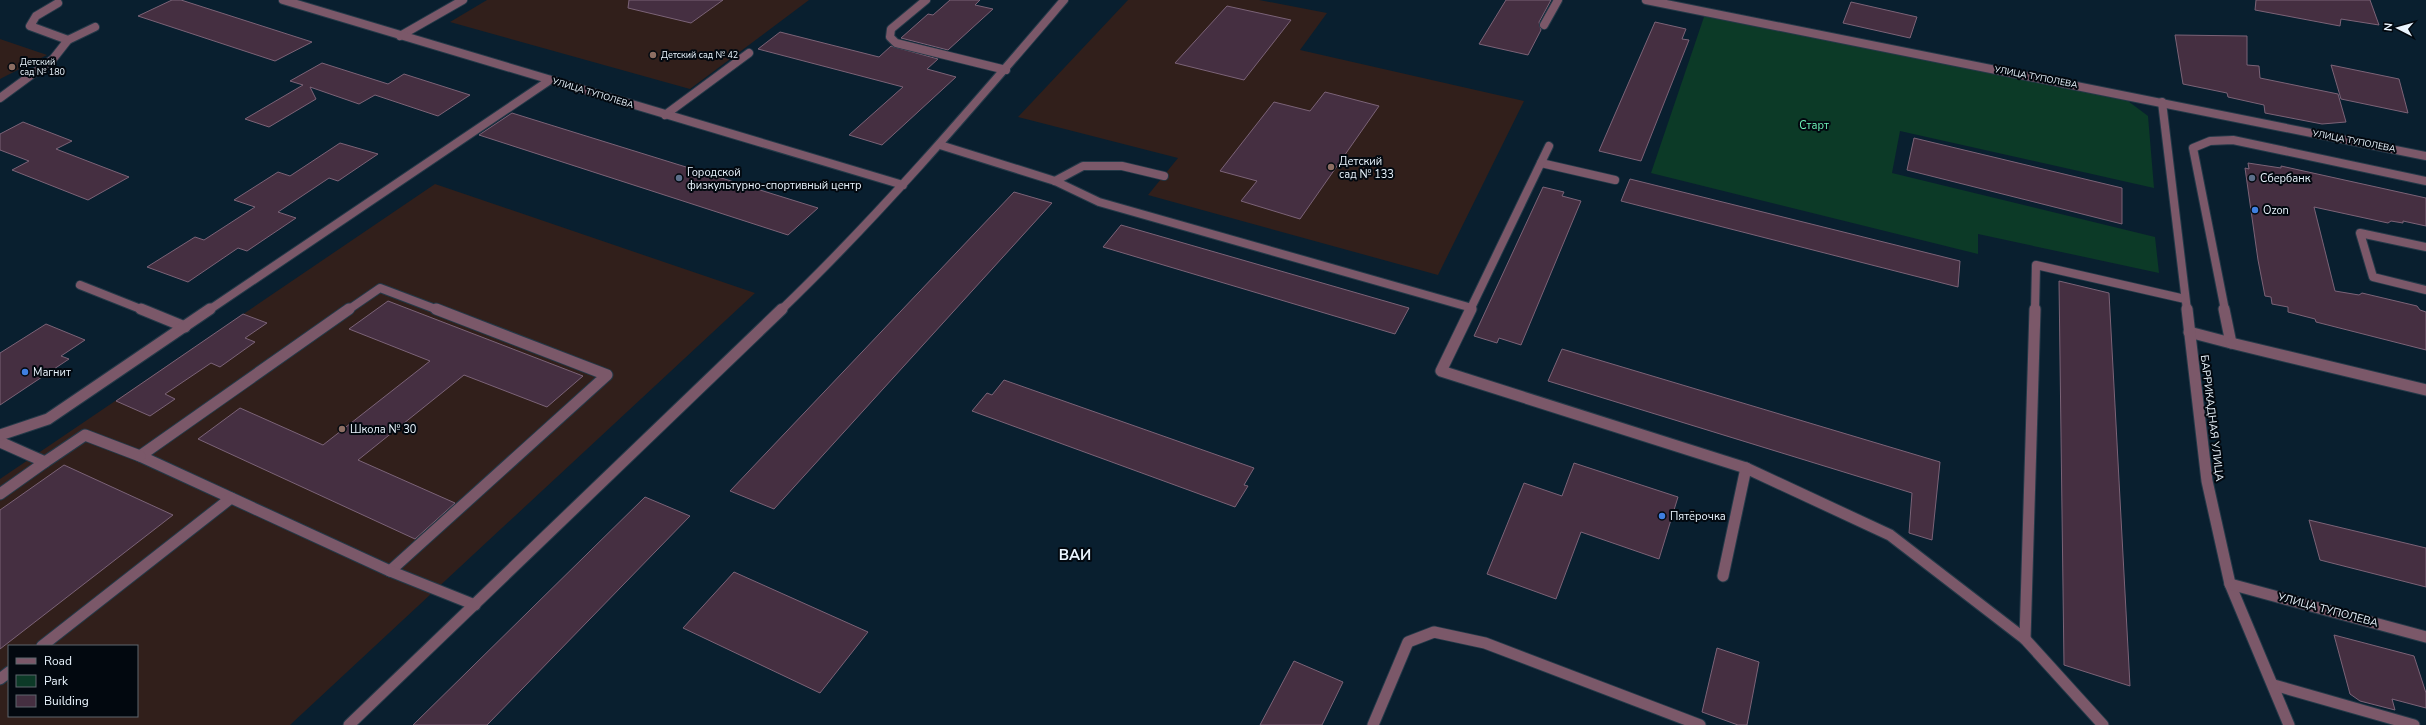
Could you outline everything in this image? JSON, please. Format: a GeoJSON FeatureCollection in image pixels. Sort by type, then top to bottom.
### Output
{"type":"FeatureCollection","features":[{"type":"Feature","properties":{"kind":"street","name":"УЛИЦА ТУПОЛЕВА"},"geometry":{"type":"LineString","coordinates":[[283,0],[904,185]]}},
{"type":"Feature","properties":{"kind":"street"},"geometry":{"type":"LineString","coordinates":[[400,36],[463,0]]}},
{"type":"Feature","properties":{"kind":"street"},"geometry":{"type":"LineString","coordinates":[[926,0],[891,30],[890,36],[896,43],[1006,70]]}},
{"type":"Feature","properties":{"kind":"street"},"geometry":{"type":"LineString","coordinates":[[349,725],[820,274],[940,145],[1006,70],[1064,0]]}},
{"type":"Feature","properties":{"kind":"street"},"geometry":{"type":"LineString","coordinates":[[1544,25],[1558,0]]}},
{"type":"Feature","properties":{"kind":"street","name":"УЛИЦА ТУПОЛЕВА"},"geometry":{"type":"LineString","coordinates":[[1646,0],[2426,156]]}},
{"type":"Feature","properties":{"kind":"street"},"geometry":{"type":"LineString","coordinates":[[58,3],[36,16],[30,26],[68,40]]}},
{"type":"Feature","properties":{"kind":"street"},"geometry":{"type":"LineString","coordinates":[[0,98],[53,59],[68,40],[95,28]]}},
{"type":"Feature","properties":{"kind":"street"},"geometry":{"type":"LineString","coordinates":[[665,115],[749,53]]}},
{"type":"Feature","properties":{"kind":"street"},"geometry":{"type":"LineString","coordinates":[[0,435],[48,419],[550,80]]}},
{"type":"Feature","properties":{"kind":"street","name":"БАРРИКАДНАЯ УЛИЦА"},"geometry":{"type":"LineString","coordinates":[[2162,102],[2207,481],[2230,584],[2274,685],[2289,725]]}},
{"type":"Feature","properties":{"kind":"street"},"geometry":{"type":"LineString","coordinates":[[2231,343],[2193,148],[2210,141],[2233,140],[2426,180]]}},
{"type":"Feature","properties":{"kind":"street"},"geometry":{"type":"LineString","coordinates":[[940,145],[1055,181],[1099,202],[1472,308]]}},
{"type":"Feature","properties":{"kind":"street"},"geometry":{"type":"LineString","coordinates":[[1549,146],[1441,371],[1746,468],[1890,535],[2025,638],[2103,725]]}},
{"type":"Feature","properties":{"kind":"street"},"geometry":{"type":"LineString","coordinates":[[1541,163],[1615,180]]}},
{"type":"Feature","properties":{"kind":"street"},"geometry":{"type":"LineString","coordinates":[[1055,181],[1083,166],[1122,166],[1164,176]]}},
{"type":"Feature","properties":{"kind":"street"},"geometry":{"type":"LineString","coordinates":[[2426,247],[2360,233],[2373,277],[2426,290]]}},
{"type":"Feature","properties":{"kind":"street"},"geometry":{"type":"LineString","coordinates":[[2025,638],[2036,265],[2185,299]]}},
{"type":"Feature","properties":{"kind":"street"},"geometry":{"type":"LineString","coordinates":[[80,285],[185,327]]}},
{"type":"Feature","properties":{"kind":"street"},"geometry":{"type":"LineString","coordinates":[[140,456],[380,288],[607,375],[390,571]]}},
{"type":"Feature","properties":{"kind":"street"},"geometry":{"type":"LineString","coordinates":[[2189,332],[2426,390]]}},
{"type":"Feature","properties":{"kind":"street"},"geometry":{"type":"LineString","coordinates":[[0,494],[86,435],[140,456],[390,571],[475,606]]}},
{"type":"Feature","properties":{"kind":"street"},"geometry":{"type":"LineString","coordinates":[[0,442],[45,462]]}},
{"type":"Feature","properties":{"kind":"street"},"geometry":{"type":"LineString","coordinates":[[1723,576],[1746,468]]}},
{"type":"Feature","properties":{"kind":"street"},"geometry":{"type":"LineString","coordinates":[[43,645],[231,498]]}},
{"type":"Feature","properties":{"kind":"street","name":"УЛИЦА ТУПОЛЕВА"},"geometry":{"type":"LineString","coordinates":[[2230,584],[2426,637]]}},
{"type":"Feature","properties":{"kind":"street"},"geometry":{"type":"LineString","coordinates":[[1373,725],[1408,642],[1434,632],[1485,643],[1700,725]]}},
{"type":"Feature","properties":{"kind":"street"},"geometry":{"type":"LineString","coordinates":[[0,679],[8,673]]}},
{"type":"Feature","properties":{"kind":"street"},"geometry":{"type":"LineString","coordinates":[[2274,685],[2414,725]]}},
{"type":"Feature","properties":{"kind":"shaded area","name":"Детский сад № 42"},"geometry":{"type":"Polygon","coordinates":[[[487,0],[809,0],[690,89],[450,22],[487,0]]]}},
{"type":"Feature","properties":{"kind":"shaded area","name":"Детский сад № 133"},"geometry":{"type":"Polygon","coordinates":[[[1128,0],[1259,0],[1327,13],[1300,50],[1524,101],[1438,275],[1148,195],[1178,158],[1018,117],[1128,0]]]}},
{"type":"Feature","properties":{"kind":"shaded area","name":"Детский сад № 180"},"geometry":{"type":"Polygon","coordinates":[[[0,39],[47,55],[0,79],[0,39]]]}},
{"type":"Feature","properties":{"kind":"shaded area","name":"Школа № 30"},"geometry":{"type":"Polygon","coordinates":[[[435,184],[755,293],[290,725],[0,725],[0,479],[435,184]]]}},
{"type":"Feature","properties":{"kind":"green space","name":"Старт"},"geometry":{"type":"Polygon","coordinates":[[[1705,14],[2128,101],[2148,116],[2154,188],[1900,131],[1892,173],[2155,237],[2159,273],[1978,234],[1978,254],[1651,173],[1705,14]]]}},
{"type":"Feature","properties":{"kind":"building"},"geometry":{"type":"Polygon","coordinates":[[[172,0],[181,0],[312,42],[275,61],[138,16],[172,0]]]}},
{"type":"Feature","properties":{"kind":"building"},"geometry":{"type":"Polygon","coordinates":[[[629,0],[723,0],[691,23],[628,8],[629,0]]]}},
{"type":"Feature","properties":{"kind":"building"},"geometry":{"type":"Polygon","coordinates":[[[950,0],[980,0],[975,5],[993,9],[948,50],[901,38],[928,14],[933,15],[950,0]]]}},
{"type":"Feature","properties":{"kind":"building"},"geometry":{"type":"Polygon","coordinates":[[[1506,0],[1551,0],[1539,22],[1541,30],[1528,55],[1479,44],[1506,0]]]}},
{"type":"Feature","properties":{"kind":"building"},"geometry":{"type":"Polygon","coordinates":[[[2256,0],[2370,0],[2379,25],[2341,19],[2340,26],[2255,10],[2256,0]]]}},
{"type":"Feature","properties":{"kind":"building"},"geometry":{"type":"Polygon","coordinates":[[[1851,2],[1917,17],[1910,38],[1843,23],[1851,2]]]}},
{"type":"Feature","properties":{"kind":"building"},"geometry":{"type":"Polygon","coordinates":[[[1227,6],[1291,20],[1244,80],[1175,63],[1227,6]]]}},
{"type":"Feature","properties":{"kind":"building"},"geometry":{"type":"Polygon","coordinates":[[[1655,22],[1686,29],[1682,39],[1689,40],[1641,161],[1599,151],[1655,22]]]}},
{"type":"Feature","properties":{"kind":"building"},"geometry":{"type":"Polygon","coordinates":[[[780,32],[879,57],[891,46],[938,59],[927,69],[956,77],[882,145],[849,135],[903,87],[758,49],[780,32]]]}},
{"type":"Feature","properties":{"kind":"building"},"geometry":{"type":"Polygon","coordinates":[[[2175,35],[2247,36],[2247,65],[2259,66],[2260,78],[2338,94],[2346,122],[2322,124],[2265,113],[2264,105],[2228,97],[2227,93],[2183,84],[2175,35]]]}},
{"type":"Feature","properties":{"kind":"building"},"geometry":{"type":"Polygon","coordinates":[[[322,63],[388,84],[404,74],[470,95],[438,116],[375,95],[359,104],[310,87],[316,99],[269,127],[245,119],[303,85],[290,81],[322,63]]]}},
{"type":"Feature","properties":{"kind":"building"},"geometry":{"type":"Polygon","coordinates":[[[2331,65],[2399,79],[2408,113],[2341,99],[2331,65]]]}},
{"type":"Feature","properties":{"kind":"building"},"geometry":{"type":"Polygon","coordinates":[[[1325,92],[1379,106],[1300,219],[1241,201],[1257,181],[1220,171],[1274,102],[1310,111],[1325,92]]]}},
{"type":"Feature","properties":{"kind":"building"},"geometry":{"type":"Polygon","coordinates":[[[512,113],[818,208],[788,235],[479,135],[512,113]]]}},
{"type":"Feature","properties":{"kind":"building"},"geometry":{"type":"Polygon","coordinates":[[[23,122],[72,141],[56,149],[129,177],[88,200],[12,170],[29,161],[0,150],[0,134],[23,122]]]}},
{"type":"Feature","properties":{"kind":"building"},"geometry":{"type":"Polygon","coordinates":[[[1914,138],[2122,188],[2122,224],[1907,170],[1914,138]]]}},
{"type":"Feature","properties":{"kind":"building"},"geometry":{"type":"Polygon","coordinates":[[[340,143],[378,154],[338,181],[329,178],[278,212],[296,218],[247,251],[238,248],[188,282],[147,267],[195,237],[204,240],[255,207],[234,200],[278,172],[290,176],[340,143]]]}},
{"type":"Feature","properties":{"kind":"building"},"geometry":{"type":"Polygon","coordinates":[[[2248,163],[2281,168],[2281,166],[2426,198],[2426,226],[2403,221],[2403,223],[2391,221],[2388,223],[2314,207],[2335,291],[2359,295],[2362,293],[2417,306],[2420,310],[2426,312],[2426,350],[2316,322],[2315,319],[2288,312],[2288,307],[2272,304],[2271,297],[2265,296],[2258,260],[2245,168],[2249,169],[2248,163]]]}},
{"type":"Feature","properties":{"kind":"building"},"geometry":{"type":"Polygon","coordinates":[[[1630,179],[1960,261],[1958,287],[1621,201],[1630,179]]]}},
{"type":"Feature","properties":{"kind":"building"},"geometry":{"type":"Polygon","coordinates":[[[1543,187],[1564,192],[1562,196],[1581,201],[1521,345],[1499,338],[1497,343],[1474,336],[1543,187]]]}},
{"type":"Feature","properties":{"kind":"building"},"geometry":{"type":"Polygon","coordinates":[[[1014,192],[1052,203],[774,509],[730,491],[1014,192]]]}},
{"type":"Feature","properties":{"kind":"building"},"geometry":{"type":"Polygon","coordinates":[[[1121,225],[1409,308],[1395,334],[1103,247],[1121,225]]]}},
{"type":"Feature","properties":{"kind":"building"},"geometry":{"type":"Polygon","coordinates":[[[2059,281],[2109,293],[2130,686],[2064,665],[2059,281]]]}},
{"type":"Feature","properties":{"kind":"building"},"geometry":{"type":"Polygon","coordinates":[[[388,301],[583,376],[547,407],[464,375],[358,460],[455,503],[415,539],[198,439],[240,408],[323,445],[430,361],[349,329],[388,301]]]}},
{"type":"Feature","properties":{"kind":"building"},"geometry":{"type":"Polygon","coordinates":[[[243,314],[267,323],[245,338],[255,342],[220,367],[211,363],[165,394],[175,399],[150,416],[116,401],[243,314]]]}},
{"type":"Feature","properties":{"kind":"building"},"geometry":{"type":"Polygon","coordinates":[[[46,324],[85,340],[61,356],[69,359],[0,405],[0,353],[46,324]]]}},
{"type":"Feature","properties":{"kind":"building"},"geometry":{"type":"Polygon","coordinates":[[[1562,349],[1940,462],[1932,540],[1909,533],[1912,493],[1548,381],[1562,349]]]}},
{"type":"Feature","properties":{"kind":"building"},"geometry":{"type":"Polygon","coordinates":[[[1004,380],[1254,468],[1244,485],[1248,486],[1235,507],[972,411],[987,393],[992,395],[1004,380]]]}},
{"type":"Feature","properties":{"kind":"building"},"geometry":{"type":"Polygon","coordinates":[[[1574,463],[1678,497],[1659,559],[1581,532],[1556,599],[1487,574],[1524,483],[1562,496],[1574,463]]]}},
{"type":"Feature","properties":{"kind":"building"},"geometry":{"type":"Polygon","coordinates":[[[64,465],[173,515],[0,649],[0,510],[64,465]]]}},
{"type":"Feature","properties":{"kind":"building"},"geometry":{"type":"Polygon","coordinates":[[[645,497],[690,516],[487,725],[413,725],[645,497]]]}},
{"type":"Feature","properties":{"kind":"building"},"geometry":{"type":"Polygon","coordinates":[[[2309,520],[2426,548],[2426,587],[2320,560],[2309,520]]]}},
{"type":"Feature","properties":{"kind":"building"},"geometry":{"type":"Polygon","coordinates":[[[734,572],[868,632],[820,693],[683,628],[734,572]]]}},
{"type":"Feature","properties":{"kind":"building"},"geometry":{"type":"Polygon","coordinates":[[[2334,635],[2414,656],[2426,693],[2426,708],[2392,699],[2395,710],[2360,701],[2350,694],[2334,635]]]}},
{"type":"Feature","properties":{"kind":"building"},"geometry":{"type":"Polygon","coordinates":[[[1717,648],[1759,662],[1747,725],[1738,725],[1702,712],[1717,648]]]}},
{"type":"Feature","properties":{"kind":"building"},"geometry":{"type":"Polygon","coordinates":[[[1294,661],[1343,682],[1322,725],[1260,725],[1294,661]]]}},
{"type":"Feature","properties":{"kind":"place","name":"Детский сад № 42"},"geometry":{"type":"Point","coordinates":[653,55]}},
{"type":"Feature","properties":{"kind":"place","name":"Детский сад № 180"},"geometry":{"type":"Point","coordinates":[12,67]}},
{"type":"Feature","properties":{"kind":"place","name":"Детский сад № 133"},"geometry":{"type":"Point","coordinates":[1331,167]}},
{"type":"Feature","properties":{"kind":"place","name":"Городской физкультурно-спортивный центр"},"geometry":{"type":"Point","coordinates":[679,178]}},
{"type":"Feature","properties":{"kind":"place","name":"Сбербанк"},"geometry":{"type":"Point","coordinates":[2252,178]}},
{"type":"Feature","properties":{"kind":"place","name":"Ozon"},"geometry":{"type":"Point","coordinates":[2255,210]}},
{"type":"Feature","properties":{"kind":"place","name":"Магнит"},"geometry":{"type":"Point","coordinates":[25,372]}},
{"type":"Feature","properties":{"kind":"place","name":"Школа № 30"},"geometry":{"type":"Point","coordinates":[342,429]}},
{"type":"Feature","properties":{"kind":"place","name":"Пятёрочка"},"geometry":{"type":"Point","coordinates":[1662,516]}},
{"type":"Feature","properties":{"kind":"district","name":"ВАИ"},"geometry":{"type":"Point","coordinates":[1075,555]}}]}
